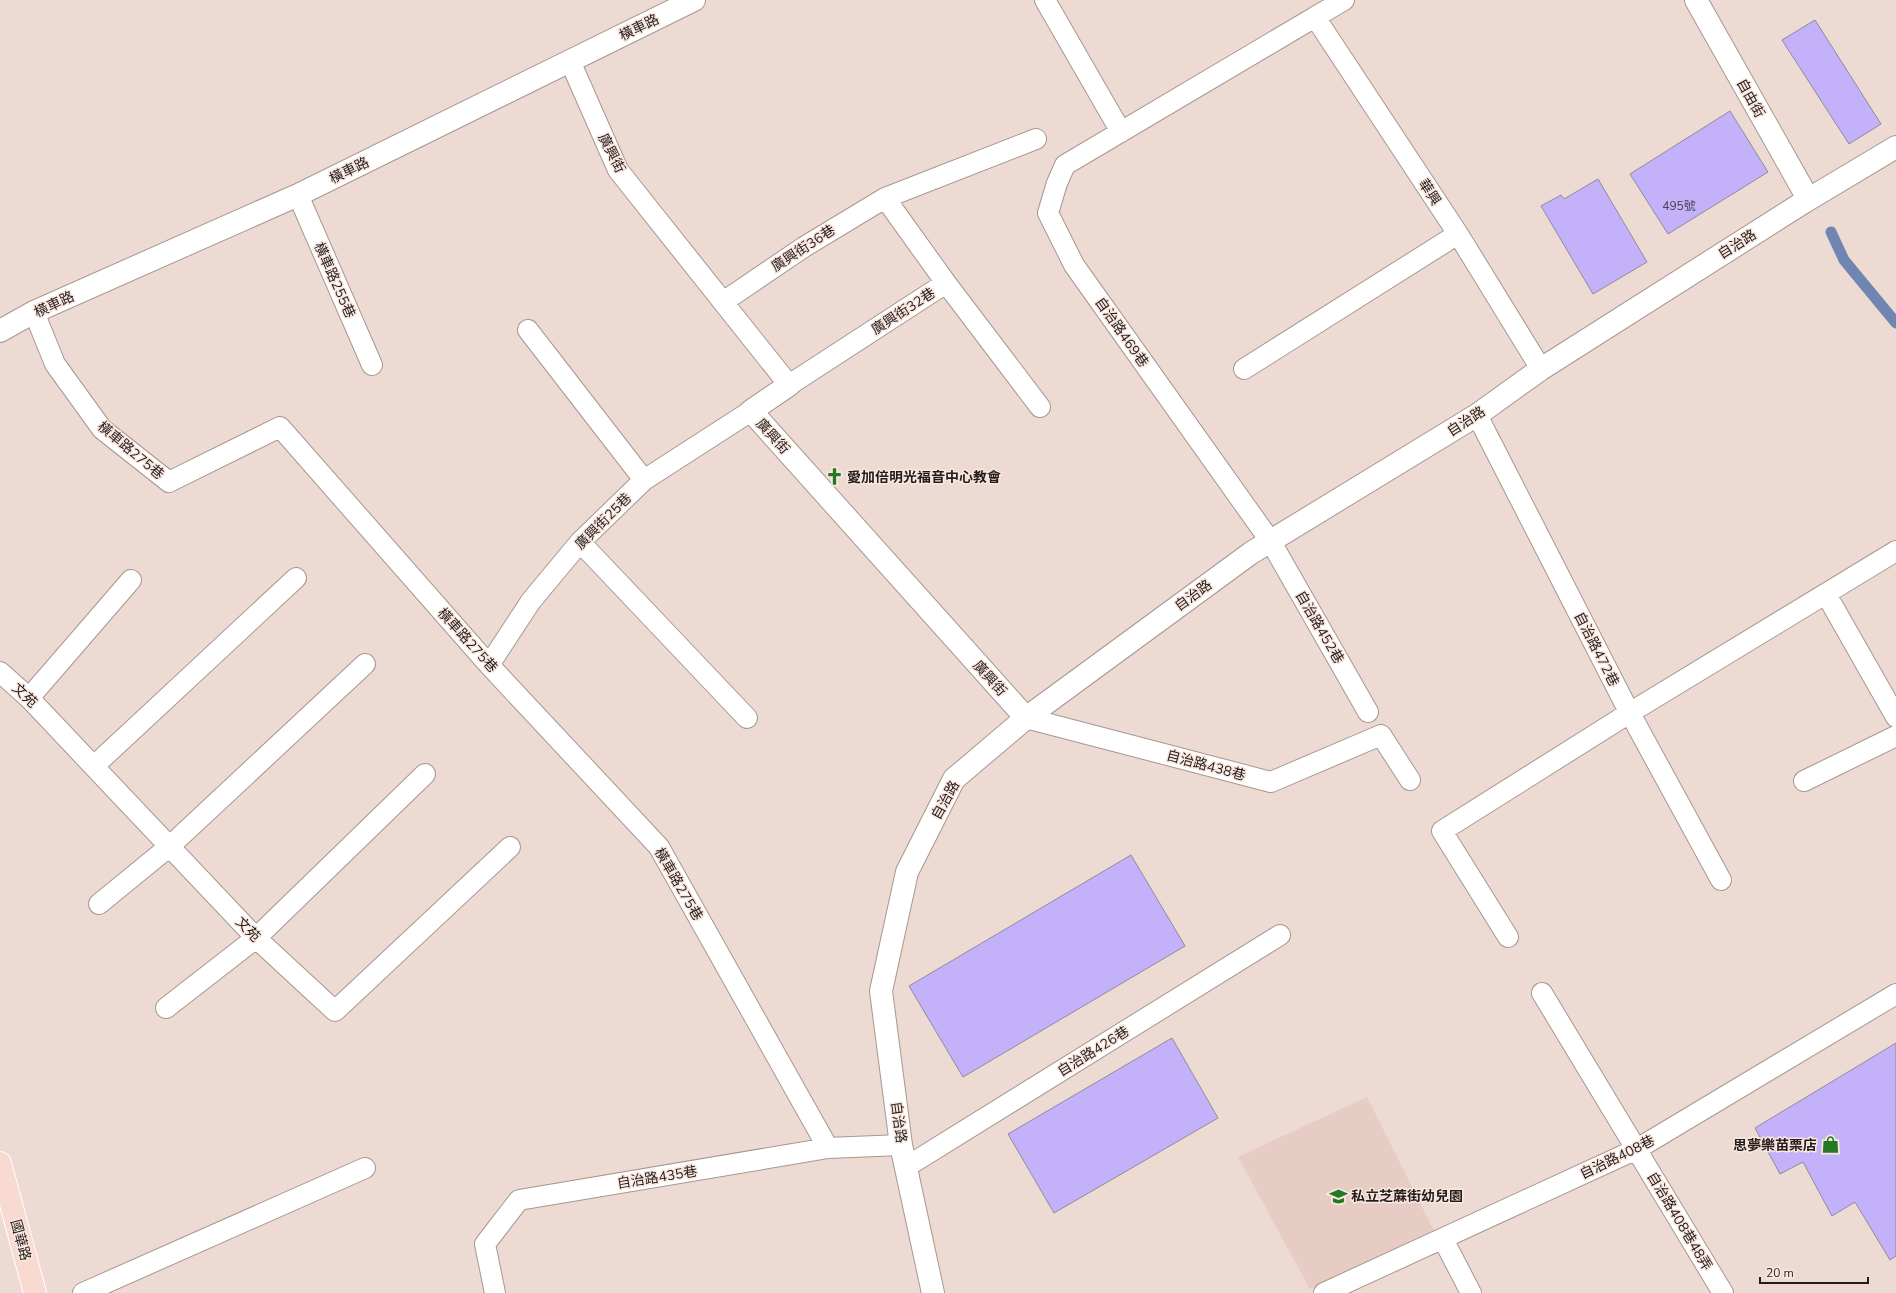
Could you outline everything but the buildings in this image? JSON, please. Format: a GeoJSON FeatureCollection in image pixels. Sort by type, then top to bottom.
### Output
{"type":"FeatureCollection","features":[{"type":"Feature","properties":{"kind":"main road","name":"國華路"},"geometry":{"type":"LineString","coordinates":[[0,1163],[35,1293]]}},
{"type":"Feature","properties":{"kind":"street","name":"橫車路"},"geometry":{"type":"LineString","coordinates":[[0,331],[34,312],[298,195],[694,0]]}},
{"type":"Feature","properties":{"kind":"street","name":"自由街"},"geometry":{"type":"LineString","coordinates":[[1696,0],[1805,198]]}},
{"type":"Feature","properties":{"kind":"street","name":"自治路"},"geometry":{"type":"LineString","coordinates":[[933,1293],[901,1144],[881,991],[907,872],[954,779],[1026,718],[1251,553],[1477,415],[1542,369],[1805,198],[1896,147]]}},
{"type":"Feature","properties":{"kind":"street","name":"廣興街"},"geometry":{"type":"LineString","coordinates":[[789,385],[751,411],[1026,718]]}},
{"type":"Feature","properties":{"kind":"lane"},"geometry":{"type":"LineString","coordinates":[[1045,0],[1121,132],[1344,0]]}},
{"type":"Feature","properties":{"kind":"lane","name":"華興"},"geometry":{"type":"LineString","coordinates":[[1315,17],[1458,234],[1542,369]]}},
{"type":"Feature","properties":{"kind":"lane","name":"廣興街"},"geometry":{"type":"LineString","coordinates":[[570,61],[618,170],[789,385]]}},
{"type":"Feature","properties":{"kind":"lane","name":"自治路469巷"},"geometry":{"type":"LineString","coordinates":[[1121,132],[1065,165],[1057,183],[1048,213],[1074,265],[1271,542]]}},
{"type":"Feature","properties":{"kind":"lane","name":"廣興街36巷"},"geometry":{"type":"LineString","coordinates":[[723,302],[804,247],[885,198],[1036,139]]}},
{"type":"Feature","properties":{"kind":"lane","name":"橫車路255巷"},"geometry":{"type":"LineString","coordinates":[[298,195],[372,365]]}},
{"type":"Feature","properties":{"kind":"lane"},"geometry":{"type":"LineString","coordinates":[[885,198],[946,283]]}},
{"type":"Feature","properties":{"kind":"lane"},"geometry":{"type":"LineString","coordinates":[[1244,369],[1458,234]]}},
{"type":"Feature","properties":{"kind":"lane","name":"廣興街32巷"},"geometry":{"type":"LineString","coordinates":[[789,385],[946,283],[1040,407]]}},
{"type":"Feature","properties":{"kind":"lane","name":"橫車路275巷"},"geometry":{"type":"LineString","coordinates":[[34,312],[54,364],[102,429],[169,482],[280,428],[489,665],[659,847],[828,1148]]}},
{"type":"Feature","properties":{"kind":"lane"},"geometry":{"type":"LineString","coordinates":[[528,330],[644,480]]}},
{"type":"Feature","properties":{"kind":"lane","name":"廣興街25巷"},"geometry":{"type":"LineString","coordinates":[[489,665],[531,601],[580,542],[644,480],[751,411]]}},
{"type":"Feature","properties":{"kind":"lane","name":"自治路472巷"},"geometry":{"type":"LineString","coordinates":[[1477,415],[1622,699],[1631,712],[1721,880]]}},
{"type":"Feature","properties":{"kind":"lane"},"geometry":{"type":"LineString","coordinates":[[580,542],[748,718]]}},
{"type":"Feature","properties":{"kind":"lane","name":"自治路452巷"},"geometry":{"type":"LineString","coordinates":[[1271,542],[1368,712]]}},
{"type":"Feature","properties":{"kind":"lane"},"geometry":{"type":"LineString","coordinates":[[1508,937],[1442,831],[1631,712],[1896,550]]}},
{"type":"Feature","properties":{"kind":"lane"},"geometry":{"type":"LineString","coordinates":[[94,766],[296,578]]}},
{"type":"Feature","properties":{"kind":"lane"},"geometry":{"type":"LineString","coordinates":[[29,698],[131,580]]}},
{"type":"Feature","properties":{"kind":"lane"},"geometry":{"type":"LineString","coordinates":[[1826,594],[1896,717]]}},
{"type":"Feature","properties":{"kind":"lane"},"geometry":{"type":"LineString","coordinates":[[99,904],[170,846],[365,664]]}},
{"type":"Feature","properties":{"kind":"lane","name":"文苑"},"geometry":{"type":"LineString","coordinates":[[0,672],[29,698],[256,938],[335,1011],[510,847]]}},
{"type":"Feature","properties":{"kind":"lane","name":"自治路438巷"},"geometry":{"type":"LineString","coordinates":[[1026,718],[1271,782],[1381,735],[1410,780]]}},
{"type":"Feature","properties":{"kind":"lane"},"geometry":{"type":"LineString","coordinates":[[1804,781],[1896,736]]}},
{"type":"Feature","properties":{"kind":"lane"},"geometry":{"type":"LineString","coordinates":[[166,1008],[256,938],[425,774]]}},
{"type":"Feature","properties":{"kind":"lane","name":"自治路426巷"},"geometry":{"type":"LineString","coordinates":[[906,1167],[1280,935]]}},
{"type":"Feature","properties":{"kind":"lane","name":"自治路408巷48弄"},"geometry":{"type":"LineString","coordinates":[[1542,993],[1723,1293]]}},
{"type":"Feature","properties":{"kind":"lane","name":"自治路408巷"},"geometry":{"type":"LineString","coordinates":[[1324,1293],[1637,1149],[1896,994]]}},
{"type":"Feature","properties":{"kind":"lane","name":"自治路435巷"},"geometry":{"type":"LineString","coordinates":[[495,1293],[485,1244],[519,1200],[828,1148],[901,1144]]}},
{"type":"Feature","properties":{"kind":"lane"},"geometry":{"type":"LineString","coordinates":[[83,1293],[365,1168]]}},
{"type":"Feature","properties":{"kind":"lane"},"geometry":{"type":"LineString","coordinates":[[1443,1239],[1471,1293]]}},
{"type":"Feature","properties":{"kind":"shaded area","name":"私立芝蔴街幼兒園"},"geometry":{"type":"Polygon","coordinates":[[[1367,1097],[1436,1235],[1310,1289],[1238,1157],[1367,1097]]]}},
{"type":"Feature","properties":{"kind":"waterway"},"geometry":{"type":"LineString","coordinates":[[1831,232],[1844,260],[1896,323]]}},
{"type":"Feature","properties":{"kind":"place","name":"愛加倍明光福音中心教會"},"geometry":{"type":"Point","coordinates":[834,477]}},
{"type":"Feature","properties":{"kind":"place","name":"思夢樂苗栗店"},"geometry":{"type":"Point","coordinates":[1830,1145]}},
{"type":"Feature","properties":{"kind":"place","name":"私立芝蔴街幼兒園"},"geometry":{"type":"Point","coordinates":[1338,1196]}}]}
